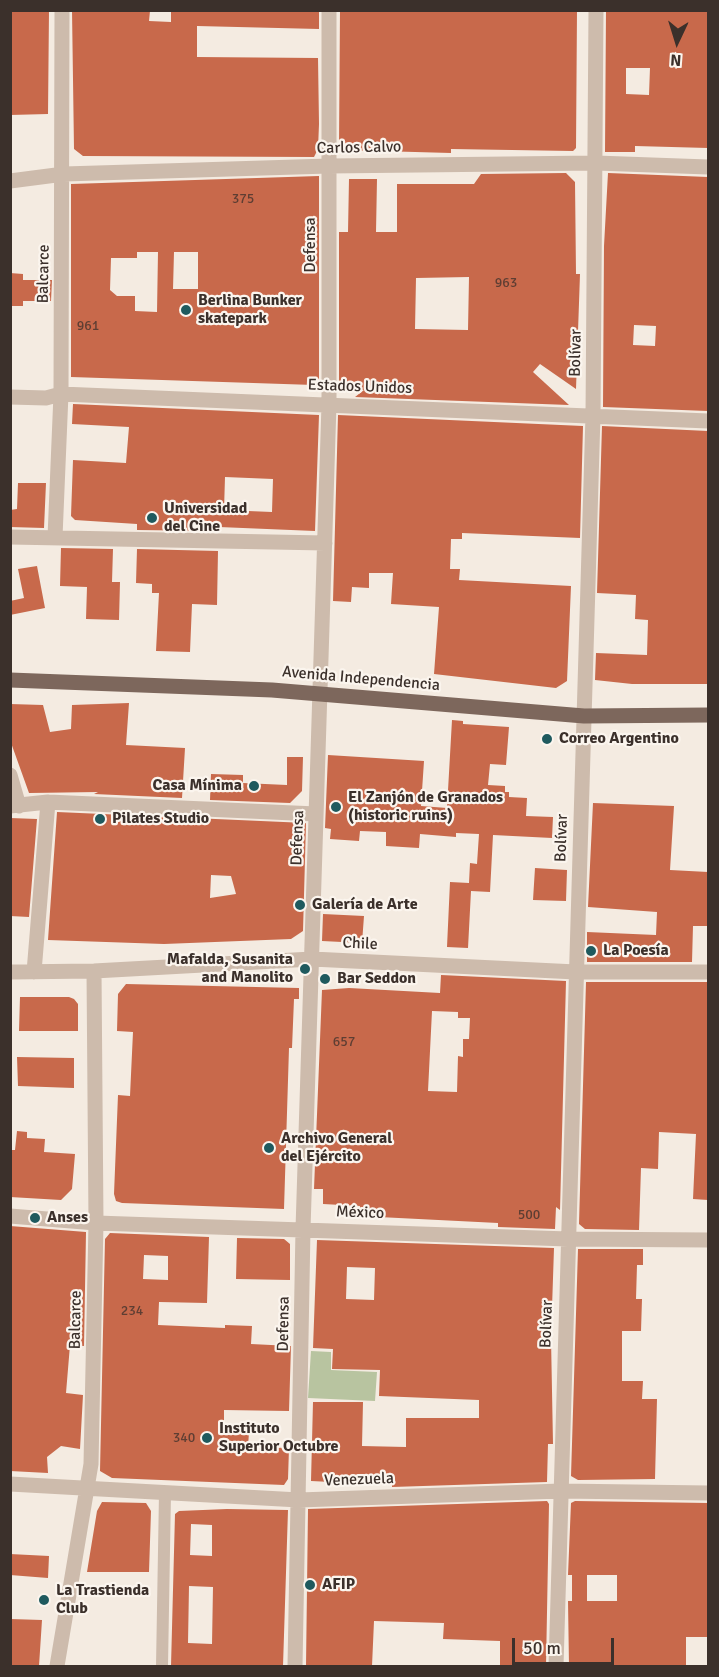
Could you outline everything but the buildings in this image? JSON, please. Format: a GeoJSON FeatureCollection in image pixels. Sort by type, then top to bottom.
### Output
{"type":"FeatureCollection","features":[{"type":"Feature","properties":{"kind":"main road","name":"Avenida Independencia"},"geometry":{"type":"LineString","coordinates":[[10,680],[321,693],[584,716],[708,715]]}},
{"type":"Feature","properties":{"kind":"street","name":"Balcarce"},"geometry":{"type":"LineString","coordinates":[[55,537],[61,394],[62,10]]}},
{"type":"Feature","properties":{"kind":"street","name":"Defensa"},"geometry":{"type":"LineString","coordinates":[[295,1666],[303,1229],[329,404],[329,10]]}},
{"type":"Feature","properties":{"kind":"street","name":"Bolívar"},"geometry":{"type":"LineString","coordinates":[[556,1666],[593,415],[596,10]]}},
{"type":"Feature","properties":{"kind":"street","name":"Carlos Calvo"},"geometry":{"type":"LineString","coordinates":[[10,181],[63,174],[329,166],[596,163],[708,167]]}},
{"type":"Feature","properties":{"kind":"street","name":"Estados Unidos"},"geometry":{"type":"LineString","coordinates":[[10,397],[46,398],[61,394],[708,421]]}},
{"type":"Feature","properties":{"kind":"street"},"geometry":{"type":"LineString","coordinates":[[10,537],[325,543]]}},
{"type":"Feature","properties":{"kind":"street"},"geometry":{"type":"LineString","coordinates":[[10,775],[15,806],[48,802],[316,814]]}},
{"type":"Feature","properties":{"kind":"street"},"geometry":{"type":"LineString","coordinates":[[34,972],[48,802]]}},
{"type":"Feature","properties":{"kind":"street","name":"Chile"},"geometry":{"type":"LineString","coordinates":[[10,972],[94,971],[312,959],[576,972],[708,972]]}},
{"type":"Feature","properties":{"kind":"street","name":"Balcarce"},"geometry":{"type":"LineString","coordinates":[[57,1666],[92,1464],[96,1222],[94,971]]}},
{"type":"Feature","properties":{"kind":"street","name":"México"},"geometry":{"type":"LineString","coordinates":[[10,1216],[96,1222],[568,1239],[708,1240]]}},
{"type":"Feature","properties":{"kind":"street","name":"Venezuela"},"geometry":{"type":"LineString","coordinates":[[10,1484],[299,1500],[561,1491],[708,1492]]}},
{"type":"Feature","properties":{"kind":"street"},"geometry":{"type":"LineString","coordinates":[[162,1666],[165,1493]]}},
{"type":"Feature","properties":{"kind":"green space"},"geometry":{"type":"Polygon","coordinates":[[[311,1351],[331,1352],[331,1370],[377,1372],[375,1401],[308,1398],[311,1351]]]}},
{"type":"Feature","properties":{"kind":"place","name":"Berlina Bunker skatepark"},"geometry":{"type":"Point","coordinates":[186,310]}},
{"type":"Feature","properties":{"kind":"place","name":"Universidad del Cine"},"geometry":{"type":"Point","coordinates":[152,518]}},
{"type":"Feature","properties":{"kind":"place","name":"Correo Argentino"},"geometry":{"type":"Point","coordinates":[547,739]}},
{"type":"Feature","properties":{"kind":"place","name":"Casa Mínima"},"geometry":{"type":"Point","coordinates":[254,786]}},
{"type":"Feature","properties":{"kind":"place","name":"El Zanjón de Granados (historic ruins)"},"geometry":{"type":"Point","coordinates":[336,807]}},
{"type":"Feature","properties":{"kind":"place","name":"Pilates Studio"},"geometry":{"type":"Point","coordinates":[100,819]}},
{"type":"Feature","properties":{"kind":"place","name":"Galería de Arte"},"geometry":{"type":"Point","coordinates":[300,905]}},
{"type":"Feature","properties":{"kind":"place","name":"La Poesía"},"geometry":{"type":"Point","coordinates":[591,951]}},
{"type":"Feature","properties":{"kind":"place","name":"Mafalda, Susanita and Manolito"},"geometry":{"type":"Point","coordinates":[305,969]}},
{"type":"Feature","properties":{"kind":"place","name":"Bar Seddon"},"geometry":{"type":"Point","coordinates":[325,979]}},
{"type":"Feature","properties":{"kind":"place","name":"Archivo General del Ejército"},"geometry":{"type":"Point","coordinates":[269,1148]}},
{"type":"Feature","properties":{"kind":"place","name":"Anses"},"geometry":{"type":"Point","coordinates":[35,1218]}},
{"type":"Feature","properties":{"kind":"place","name":"Instituto Superior Octubre"},"geometry":{"type":"Point","coordinates":[207,1438]}},
{"type":"Feature","properties":{"kind":"place","name":"AFIP"},"geometry":{"type":"Point","coordinates":[310,1585]}},
{"type":"Feature","properties":{"kind":"place","name":"La Trastienda Club"},"geometry":{"type":"Point","coordinates":[44,1600]}}]}
